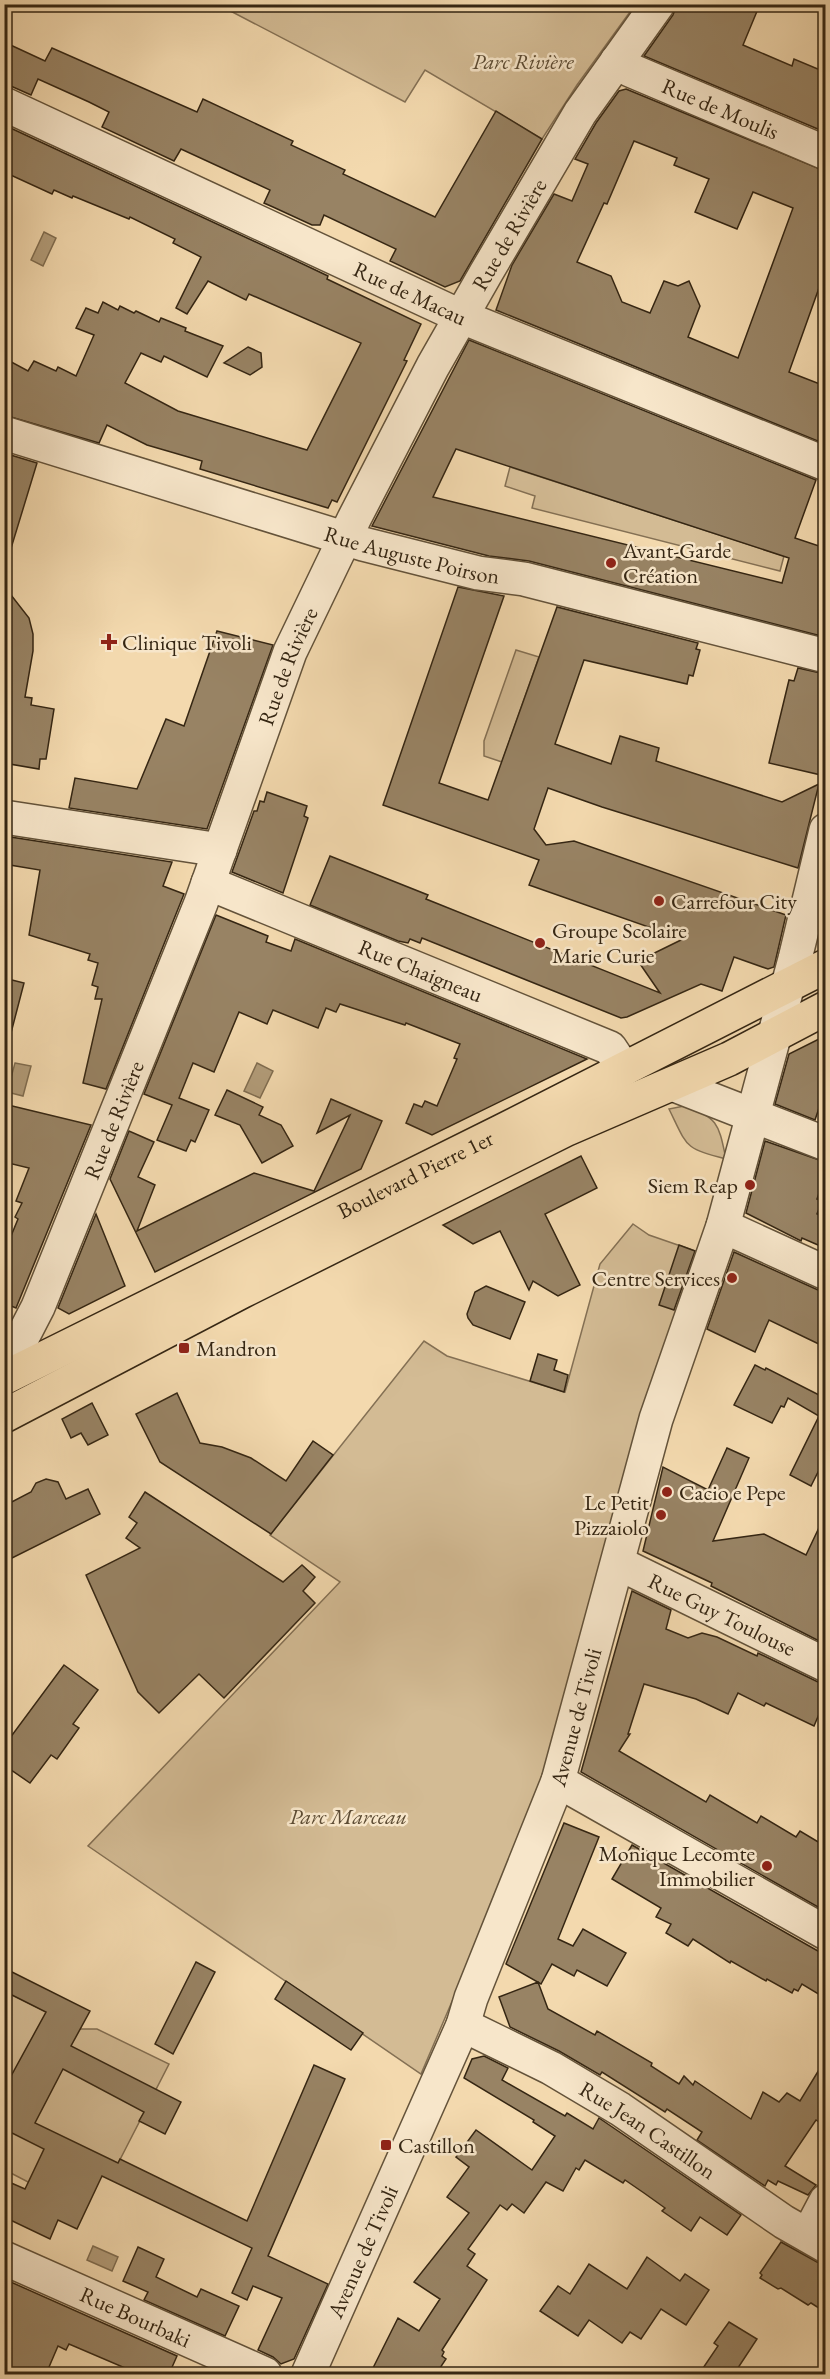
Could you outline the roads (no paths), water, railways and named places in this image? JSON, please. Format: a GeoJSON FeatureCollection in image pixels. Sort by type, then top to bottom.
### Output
{"type":"FeatureCollection","features":[{"type":"Feature","properties":{"kind":"main road","name":"Boulevard Pierre 1er"},"geometry":{"type":"LineString","coordinates":[[4,1378],[788,987],[825,966]]}},
{"type":"Feature","properties":{"kind":"main road","name":"Boulevard Pierre 1er"},"geometry":{"type":"LineString","coordinates":[[4,1416],[241,1292],[567,1129],[729,1059],[825,1008]]}},
{"type":"Feature","properties":{"kind":"street","name":"Rue de Rivière"},"geometry":{"type":"LineString","coordinates":[[4,1372],[38,1307],[208,884],[290,652],[433,366],[580,113],[658,4]]}},
{"type":"Feature","properties":{"kind":"street","name":"Rue de Moulis"},"geometry":{"type":"LineString","coordinates":[[617,61],[630,70],[825,153]]}},
{"type":"Feature","properties":{"kind":"street","name":"Rue de Macau"},"geometry":{"type":"LineString","coordinates":[[4,104],[462,317],[825,464]]}},
{"type":"Feature","properties":{"kind":"street","name":"Rue Auguste Poirson"},"geometry":{"type":"LineString","coordinates":[[4,433],[345,538],[478,573],[524,579],[825,656]]}},
{"type":"Feature","properties":{"kind":"street"},"geometry":{"type":"LineString","coordinates":[[4,817],[220,850]]}},
{"type":"Feature","properties":{"kind":"street","name":"Avenue de Tivoli"},"geometry":{"type":"LineString","coordinates":[[308,2374],[463,2025],[471,1998],[558,1781],[656,1419],[723,1226],[788,987],[825,830]]}},
{"type":"Feature","properties":{"kind":"street","name":"Rue Chaigneau"},"geometry":{"type":"LineString","coordinates":[[208,884],[610,1048],[624,1069]]}},
{"type":"Feature","properties":{"kind":"street"},"geometry":{"type":"LineString","coordinates":[[742,1009],[775,1035]]}},
{"type":"Feature","properties":{"kind":"street"},"geometry":{"type":"LineString","coordinates":[[672,1084],[825,1144]]}},
{"type":"Feature","properties":{"kind":"street"},"geometry":{"type":"LineString","coordinates":[[723,1226],[825,1273]]}},
{"type":"Feature","properties":{"kind":"street"},"geometry":{"type":"LineString","coordinates":[[38,1307],[41,1326],[45,1333],[64,1341],[81,1341]]}},
{"type":"Feature","properties":{"kind":"street","name":"Rue Guy Toulouse"},"geometry":{"type":"LineString","coordinates":[[618,1563],[825,1665]]}},
{"type":"Feature","properties":{"kind":"street"},"geometry":{"type":"LineString","coordinates":[[558,1781],[825,1934]]}},
{"type":"Feature","properties":{"kind":"street","name":"Rue Jean Castillon"},"geometry":{"type":"LineString","coordinates":[[463,2025],[551,2068],[620,2109],[784,2222],[817,2241]]}},
{"type":"Feature","properties":{"kind":"street"},"geometry":{"type":"LineString","coordinates":[[817,2241],[825,2200]]}},
{"type":"Feature","properties":{"kind":"street","name":"Rue Bourbaki"},"geometry":{"type":"LineString","coordinates":[[4,2258],[265,2374]]}},
{"type":"Feature","properties":{"kind":"place","name":"Avant-Garde Création"},"geometry":{"type":"Point","coordinates":[611,563]}},
{"type":"Feature","properties":{"kind":"place","name":"Clinique Tivoli"},"geometry":{"type":"Point","coordinates":[109,642]}},
{"type":"Feature","properties":{"kind":"place","name":"Carrefour City"},"geometry":{"type":"Point","coordinates":[659,901]}},
{"type":"Feature","properties":{"kind":"place","name":"Groupe Scolaire Marie Curie"},"geometry":{"type":"Point","coordinates":[540,943]}},
{"type":"Feature","properties":{"kind":"place","name":"Siem Reap"},"geometry":{"type":"Point","coordinates":[750,1185]}},
{"type":"Feature","properties":{"kind":"place","name":"Centre Services"},"geometry":{"type":"Point","coordinates":[732,1278]}},
{"type":"Feature","properties":{"kind":"place","name":"Mandron"},"geometry":{"type":"Point","coordinates":[184,1348]}},
{"type":"Feature","properties":{"kind":"place","name":"Cacio e Pepe"},"geometry":{"type":"Point","coordinates":[667,1492]}},
{"type":"Feature","properties":{"kind":"place","name":"Le Petit Pizzaiolo"},"geometry":{"type":"Point","coordinates":[661,1515]}},
{"type":"Feature","properties":{"kind":"place","name":"Monique Lecomte Immobilier"},"geometry":{"type":"Point","coordinates":[767,1866]}},
{"type":"Feature","properties":{"kind":"place","name":"Castillon"},"geometry":{"type":"Point","coordinates":[386,2145]}},
{"type":"Feature","properties":{"kind":"park label","name":"Parc Rivière"},"geometry":{"type":"Point","coordinates":[523,61]}},
{"type":"Feature","properties":{"kind":"park label","name":"Parc Marceau"},"geometry":{"type":"Point","coordinates":[348,1816]}}]}
